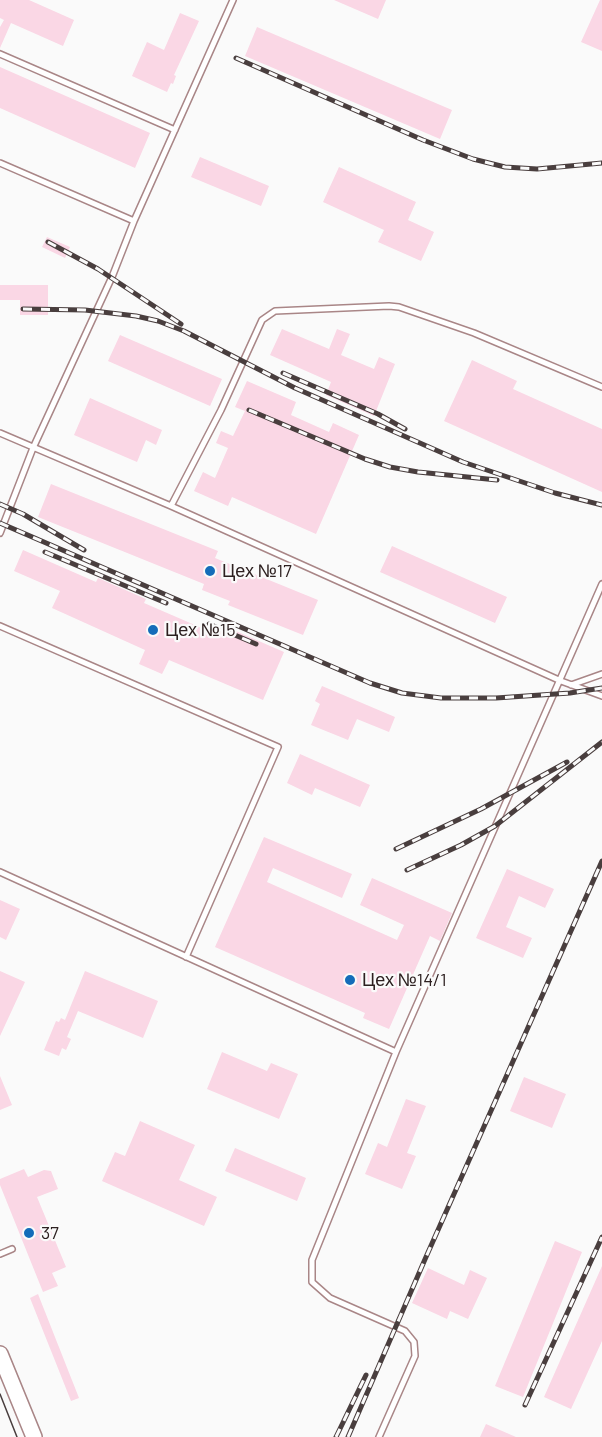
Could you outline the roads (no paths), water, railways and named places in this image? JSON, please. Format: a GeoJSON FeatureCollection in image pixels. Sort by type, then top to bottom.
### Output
{"type":"FeatureCollection","features":[{"type":"Feature","properties":{"kind":"main road"},"geometry":{"type":"LineString","coordinates":[[0,1354],[34,1437]]}},
{"type":"Feature","properties":{"kind":"lane"},"geometry":{"type":"LineString","coordinates":[[0,533],[33,447],[111,277],[232,0]]}},
{"type":"Feature","properties":{"kind":"lane"},"geometry":{"type":"LineString","coordinates":[[0,54],[175,130]]}},
{"type":"Feature","properties":{"kind":"lane"},"geometry":{"type":"LineString","coordinates":[[0,163],[134,221]]}},
{"type":"Feature","properties":{"kind":"lane"},"geometry":{"type":"LineString","coordinates":[[171,506],[225,403],[262,320],[275,311],[399,307],[474,333],[602,387]]}},
{"type":"Feature","properties":{"kind":"lane"},"geometry":{"type":"LineString","coordinates":[[0,433],[171,506],[561,681],[602,696]]}},
{"type":"Feature","properties":{"kind":"lane"},"geometry":{"type":"LineString","coordinates":[[379,1437],[415,1356],[414,1342],[405,1331],[330,1298],[312,1282],[312,1260],[396,1052],[602,584]]}},
{"type":"Feature","properties":{"kind":"lane"},"geometry":{"type":"LineString","coordinates":[[0,626],[278,747],[186,957]]}},
{"type":"Feature","properties":{"kind":"lane"},"geometry":{"type":"LineString","coordinates":[[571,685],[602,674]]}},
{"type":"Feature","properties":{"kind":"lane"},"geometry":{"type":"LineString","coordinates":[[0,872],[396,1052]]}},
{"type":"Feature","properties":{"kind":"lane"},"geometry":{"type":"LineString","coordinates":[[0,1254],[12,1249]]}},
{"type":"Feature","properties":{"kind":"tram line"},"geometry":{"type":"LineString","coordinates":[[0,1394],[17,1437]]}},
{"type":"Feature","properties":{"kind":"railway"},"geometry":{"type":"LineString","coordinates":[[236,58],[423,140],[473,159],[505,167],[537,169],[602,163]]}},
{"type":"Feature","properties":{"kind":"railway"},"geometry":{"type":"LineString","coordinates":[[48,242],[98,269],[181,324]]}},
{"type":"Feature","properties":{"kind":"railway"},"geometry":{"type":"LineString","coordinates":[[23,309],[85,310],[158,321],[184,331],[295,388],[463,462],[555,493],[602,505]]}},
{"type":"Feature","properties":{"kind":"railway"},"geometry":{"type":"LineString","coordinates":[[283,373],[378,414],[405,429]]}},
{"type":"Feature","properties":{"kind":"railway"},"geometry":{"type":"LineString","coordinates":[[249,410],[365,459],[390,467],[497,480]]}},
{"type":"Feature","properties":{"kind":"railway"},"geometry":{"type":"LineString","coordinates":[[0,504],[23,514],[84,550]]}},
{"type":"Feature","properties":{"kind":"railway"},"geometry":{"type":"LineString","coordinates":[[0,523],[370,683],[402,693],[441,698],[496,698],[570,693],[602,688]]}},
{"type":"Feature","properties":{"kind":"railway"},"geometry":{"type":"LineString","coordinates":[[45,552],[166,603]]}},
{"type":"Feature","properties":{"kind":"railway"},"geometry":{"type":"LineString","coordinates":[[209,624],[256,644]]}},
{"type":"Feature","properties":{"kind":"railway"},"geometry":{"type":"LineString","coordinates":[[407,870],[495,826],[602,742]]}},
{"type":"Feature","properties":{"kind":"railway"},"geometry":{"type":"LineString","coordinates":[[396,849],[481,809],[567,762]]}},
{"type":"Feature","properties":{"kind":"railway"},"geometry":{"type":"LineString","coordinates":[[348,1437],[602,861]]}},
{"type":"Feature","properties":{"kind":"railway"},"geometry":{"type":"LineString","coordinates":[[525,1405],[602,1237]]}},
{"type":"Feature","properties":{"kind":"railway"},"geometry":{"type":"LineString","coordinates":[[336,1437],[366,1375]]}},
{"type":"Feature","properties":{"kind":"place","name":"Цех №17"},"geometry":{"type":"Point","coordinates":[210,571]}},
{"type":"Feature","properties":{"kind":"place","name":"Цех №15"},"geometry":{"type":"Point","coordinates":[153,630]}},
{"type":"Feature","properties":{"kind":"place","name":"Цех №14/1"},"geometry":{"type":"Point","coordinates":[350,980]}},
{"type":"Feature","properties":{"kind":"place","name":"37"},"geometry":{"type":"Point","coordinates":[29,1233]}}]}
